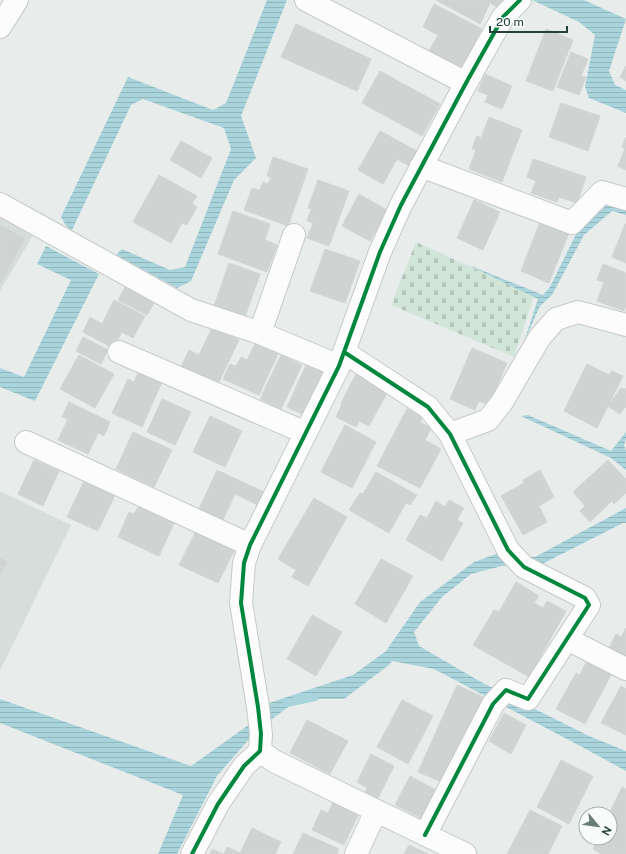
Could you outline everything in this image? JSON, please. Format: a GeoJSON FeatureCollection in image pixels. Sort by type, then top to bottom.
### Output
{"type":"FeatureCollection","features":[{"type":"Feature","properties":{"kind":"street"},"geometry":{"type":"LineString","coordinates":[[0,27],[17,0]]}},
{"type":"Feature","properties":{"kind":"street"},"geometry":{"type":"LineString","coordinates":[[306,0],[466,83]]}},
{"type":"Feature","properties":{"kind":"street"},"geometry":{"type":"LineString","coordinates":[[465,854],[376,812],[274,761],[260,742],[258,707],[241,603],[244,563],[250,545],[342,359],[380,252],[401,205],[503,17],[520,0]]}},
{"type":"Feature","properties":{"kind":"street"},"geometry":{"type":"LineString","coordinates":[[421,166],[572,223],[602,192],[626,199]]}},
{"type":"Feature","properties":{"kind":"street"},"geometry":{"type":"LineString","coordinates":[[0,204],[191,310],[342,359],[428,407],[450,434],[508,550],[524,567],[585,598],[588,605],[528,699],[499,697],[425,835]]}},
{"type":"Feature","properties":{"kind":"street"},"geometry":{"type":"LineString","coordinates":[[260,333],[294,235]]}},
{"type":"Feature","properties":{"kind":"street"},"geometry":{"type":"LineString","coordinates":[[450,434],[488,420],[502,402],[540,336],[556,319],[578,312],[626,325]]}},
{"type":"Feature","properties":{"kind":"street"},"geometry":{"type":"LineString","coordinates":[[119,352],[306,433]]}},
{"type":"Feature","properties":{"kind":"street"},"geometry":{"type":"LineString","coordinates":[[26,442],[250,545]]}},
{"type":"Feature","properties":{"kind":"street"},"geometry":{"type":"LineString","coordinates":[[567,639],[626,669]]}},
{"type":"Feature","properties":{"kind":"street"},"geometry":{"type":"LineString","coordinates":[[192,854],[218,804],[260,742]]}},
{"type":"Feature","properties":{"kind":"street"},"geometry":{"type":"LineString","coordinates":[[356,854],[376,812]]}},
{"type":"Feature","properties":{"kind":"shaded area"},"geometry":{"type":"Polygon","coordinates":[[[0,213],[35,232],[0,291],[0,213]]]}},
{"type":"Feature","properties":{"kind":"shaded area"},"geometry":{"type":"Polygon","coordinates":[[[0,491],[71,525],[0,671],[0,491]]]}},
{"type":"Feature","properties":{"kind":"green space"},"geometry":{"type":"Polygon","coordinates":[[[416,242],[534,296],[514,357],[391,305],[416,242]]]}},
{"type":"Feature","properties":{"kind":"water"},"geometry":{"type":"Polygon","coordinates":[[[267,0],[287,0],[241,116],[256,158],[234,180],[191,281],[177,288],[116,255],[122,249],[170,270],[185,267],[231,149],[224,128],[143,99],[131,105],[72,230],[66,226],[61,217],[128,77],[213,110],[226,103],[267,0]]]}},
{"type":"Feature","properties":{"kind":"water"},"geometry":{"type":"Polygon","coordinates":[[[532,0],[584,0],[626,19],[609,71],[615,85],[626,90],[626,113],[589,98],[585,87],[595,35],[579,22],[532,0]]]}},
{"type":"Feature","properties":{"kind":"water"},"geometry":{"type":"Polygon","coordinates":[[[610,203],[626,208],[626,215],[612,211],[584,235],[552,295],[540,306],[524,342],[538,299],[464,263],[543,295],[550,287],[580,226],[610,203]]]}},
{"type":"Feature","properties":{"kind":"water"},"geometry":{"type":"Polygon","coordinates":[[[46,246],[99,274],[35,401],[0,387],[0,368],[24,377],[71,280],[37,264],[46,246]]]}},
{"type":"Feature","properties":{"kind":"water"},"geometry":{"type":"Polygon","coordinates":[[[528,415],[611,451],[626,432],[624,445],[626,451],[626,470],[611,458],[521,416],[528,415]]]}},
{"type":"Feature","properties":{"kind":"water"},"geometry":{"type":"Polygon","coordinates":[[[626,508],[626,523],[623,523],[542,564],[502,566],[471,574],[442,597],[414,632],[419,646],[481,682],[589,736],[626,751],[626,771],[434,669],[392,661],[389,665],[344,699],[299,699],[257,730],[217,776],[177,854],[158,854],[183,795],[0,723],[0,699],[191,766],[250,724],[269,703],[353,675],[386,651],[420,602],[474,562],[496,554],[535,557],[626,508]]]}},
{"type":"Feature","properties":{"kind":"building"},"geometry":{"type":"Polygon","coordinates":[[[436,0],[503,0],[499,8],[490,3],[480,24],[436,0]]]}},
{"type":"Feature","properties":{"kind":"building"},"geometry":{"type":"Polygon","coordinates":[[[434,4],[482,29],[462,68],[429,51],[438,35],[423,27],[434,4]]]}},
{"type":"Feature","properties":{"kind":"building"},"geometry":{"type":"Polygon","coordinates":[[[296,24],[371,59],[357,91],[281,57],[296,24]]]}},
{"type":"Feature","properties":{"kind":"building"},"geometry":{"type":"Polygon","coordinates":[[[546,29],[573,40],[553,91],[526,81],[546,29]]]}},
{"type":"Feature","properties":{"kind":"building"},"geometry":{"type":"Polygon","coordinates":[[[571,52],[588,59],[581,76],[586,77],[579,95],[557,87],[571,52]]]}},
{"type":"Feature","properties":{"kind":"building"},"geometry":{"type":"Polygon","coordinates":[[[626,66],[626,81],[620,77],[626,66]]]}},
{"type":"Feature","properties":{"kind":"building"},"geometry":{"type":"Polygon","coordinates":[[[380,71],[440,104],[422,136],[362,103],[380,71]]]}},
{"type":"Feature","properties":{"kind":"building"},"geometry":{"type":"Polygon","coordinates":[[[485,74],[512,86],[502,109],[485,102],[488,95],[478,91],[485,74]]]}},
{"type":"Feature","properties":{"kind":"building"},"geometry":{"type":"Polygon","coordinates":[[[561,103],[600,116],[588,151],[549,137],[561,103]]]}},
{"type":"Feature","properties":{"kind":"building"},"geometry":{"type":"Polygon","coordinates":[[[489,117],[522,130],[502,182],[469,169],[476,150],[472,148],[477,136],[481,138],[489,117]]]}},
{"type":"Feature","properties":{"kind":"building"},"geometry":{"type":"Polygon","coordinates":[[[380,131],[417,151],[409,166],[397,159],[383,184],[358,170],[380,131]]]}},
{"type":"Feature","properties":{"kind":"building"},"geometry":{"type":"Polygon","coordinates":[[[626,137],[626,170],[618,166],[625,149],[622,147],[626,137]]]}},
{"type":"Feature","properties":{"kind":"building"},"geometry":{"type":"Polygon","coordinates":[[[181,141],[212,158],[201,178],[170,160],[181,141]]]}},
{"type":"Feature","properties":{"kind":"building"},"geometry":{"type":"Polygon","coordinates":[[[273,157],[308,169],[288,226],[244,210],[252,188],[260,190],[263,182],[268,184],[271,177],[267,176],[273,157]]]}},
{"type":"Feature","properties":{"kind":"building"},"geometry":{"type":"Polygon","coordinates":[[[533,159],[586,177],[577,203],[559,197],[557,202],[531,193],[536,181],[527,177],[533,159]]]}},
{"type":"Feature","properties":{"kind":"building"},"geometry":{"type":"Polygon","coordinates":[[[159,175],[197,196],[192,204],[197,207],[187,225],[182,223],[171,243],[133,222],[159,175]]]}},
{"type":"Feature","properties":{"kind":"building"},"geometry":{"type":"Polygon","coordinates":[[[318,180],[349,191],[329,246],[307,238],[313,223],[307,221],[311,209],[308,208],[318,180]]]}},
{"type":"Feature","properties":{"kind":"building"},"geometry":{"type":"Polygon","coordinates":[[[359,194],[387,210],[370,241],[342,226],[359,194]]]}},
{"type":"Feature","properties":{"kind":"building"},"geometry":{"type":"Polygon","coordinates":[[[474,200],[500,212],[483,250],[457,238],[474,200]]]}},
{"type":"Feature","properties":{"kind":"building"},"geometry":{"type":"Polygon","coordinates":[[[233,211],[270,224],[265,240],[277,245],[267,272],[218,254],[233,211]]]}},
{"type":"Feature","properties":{"kind":"building"},"geometry":{"type":"Polygon","coordinates":[[[540,222],[569,233],[549,283],[521,271],[540,222]]]}},
{"type":"Feature","properties":{"kind":"building"},"geometry":{"type":"Polygon","coordinates":[[[626,224],[626,263],[612,257],[626,224]]]}},
{"type":"Feature","properties":{"kind":"building"},"geometry":{"type":"Polygon","coordinates":[[[0,225],[25,239],[0,284],[0,225]]]}},
{"type":"Feature","properties":{"kind":"building"},"geometry":{"type":"Polygon","coordinates":[[[325,249],[360,261],[345,303],[310,291],[325,249]]]}},
{"type":"Feature","properties":{"kind":"building"},"geometry":{"type":"Polygon","coordinates":[[[229,263],[260,274],[244,320],[213,309],[229,263]]]}},
{"type":"Feature","properties":{"kind":"building"},"geometry":{"type":"Polygon","coordinates":[[[603,264],[626,273],[626,306],[624,311],[597,301],[604,282],[597,280],[603,264]]]}},
{"type":"Feature","properties":{"kind":"building"},"geometry":{"type":"Polygon","coordinates":[[[127,284],[156,299],[147,315],[118,300],[127,284]]]}},
{"type":"Feature","properties":{"kind":"building"},"geometry":{"type":"Polygon","coordinates":[[[114,300],[145,316],[133,338],[122,332],[113,348],[83,332],[90,317],[102,324],[114,300]]]}},
{"type":"Feature","properties":{"kind":"building"},"geometry":{"type":"Polygon","coordinates":[[[212,328],[239,340],[218,384],[181,367],[189,350],[199,355],[212,328]]]}},
{"type":"Feature","properties":{"kind":"building"},"geometry":{"type":"Polygon","coordinates":[[[83,337],[108,350],[101,364],[76,351],[83,337]]]}},
{"type":"Feature","properties":{"kind":"building"},"geometry":{"type":"Polygon","coordinates":[[[255,344],[278,354],[259,395],[223,379],[230,364],[236,366],[241,357],[247,360],[255,344]]]}},
{"type":"Feature","properties":{"kind":"building"},"geometry":{"type":"Polygon","coordinates":[[[472,348],[507,363],[489,405],[479,401],[475,410],[450,399],[472,348]]]}},
{"type":"Feature","properties":{"kind":"building"},"geometry":{"type":"Polygon","coordinates":[[[79,355],[114,374],[95,408],[60,389],[79,355]]]}},
{"type":"Feature","properties":{"kind":"building"},"geometry":{"type":"Polygon","coordinates":[[[281,355],[302,365],[281,409],[260,399],[281,355]]]}},
{"type":"Feature","properties":{"kind":"building"},"geometry":{"type":"Polygon","coordinates":[[[587,364],[609,375],[612,371],[623,376],[597,428],[564,411],[587,364]]]}},
{"type":"Feature","properties":{"kind":"building"},"geometry":{"type":"Polygon","coordinates":[[[306,365],[324,373],[304,415],[287,407],[306,365]]]}},
{"type":"Feature","properties":{"kind":"building"},"geometry":{"type":"Polygon","coordinates":[[[139,371],[162,382],[142,427],[112,413],[128,379],[134,382],[139,371]]]}},
{"type":"Feature","properties":{"kind":"building"},"geometry":{"type":"Polygon","coordinates":[[[356,374],[388,391],[369,426],[359,421],[356,427],[336,417],[342,404],[341,403],[356,374]]]}},
{"type":"Feature","properties":{"kind":"building"},"geometry":{"type":"Polygon","coordinates":[[[621,388],[625,390],[626,388],[626,408],[625,407],[620,414],[608,406],[621,388]]]}},
{"type":"Feature","properties":{"kind":"building"},"geometry":{"type":"Polygon","coordinates":[[[162,399],[191,412],[175,445],[147,432],[162,399]]]}},
{"type":"Feature","properties":{"kind":"building"},"geometry":{"type":"Polygon","coordinates":[[[69,402],[110,422],[104,436],[98,433],[88,454],[58,440],[68,419],[62,417],[69,402]]]}},
{"type":"Feature","properties":{"kind":"building"},"geometry":{"type":"Polygon","coordinates":[[[407,409],[423,417],[420,422],[431,428],[425,440],[441,449],[420,488],[377,466],[407,409]]]}},
{"type":"Feature","properties":{"kind":"building"},"geometry":{"type":"Polygon","coordinates":[[[210,416],[242,431],[225,467],[193,452],[210,416]]]}},
{"type":"Feature","properties":{"kind":"building"},"geometry":{"type":"Polygon","coordinates":[[[345,425],[376,442],[352,488],[321,472],[345,425]]]}},
{"type":"Feature","properties":{"kind":"building"},"geometry":{"type":"Polygon","coordinates":[[[133,432],[172,450],[154,487],[116,469],[133,432]]]}},
{"type":"Feature","properties":{"kind":"building"},"geometry":{"type":"Polygon","coordinates":[[[34,460],[59,471],[43,506],[18,494],[34,460]]]}},
{"type":"Feature","properties":{"kind":"building"},"geometry":{"type":"Polygon","coordinates":[[[608,460],[626,479],[626,493],[614,504],[612,501],[590,522],[580,511],[585,506],[573,492],[608,460]]]}},
{"type":"Feature","properties":{"kind":"building"},"geometry":{"type":"Polygon","coordinates":[[[217,470],[266,493],[260,506],[235,494],[222,522],[198,511],[217,470]]]}},
{"type":"Feature","properties":{"kind":"building"},"geometry":{"type":"Polygon","coordinates":[[[540,470],[554,497],[539,506],[547,522],[523,535],[501,496],[524,483],[523,480],[540,470]]]}},
{"type":"Feature","properties":{"kind":"building"},"geometry":{"type":"Polygon","coordinates":[[[376,472],[417,495],[410,505],[406,503],[389,533],[349,510],[360,493],[363,494],[376,472]]]}},
{"type":"Feature","properties":{"kind":"building"},"geometry":{"type":"Polygon","coordinates":[[[84,481],[115,495],[98,531],[67,517],[84,481]]]}},
{"type":"Feature","properties":{"kind":"building"},"geometry":{"type":"Polygon","coordinates":[[[314,498],[347,517],[308,586],[292,577],[296,570],[278,559],[314,498]]]}},
{"type":"Feature","properties":{"kind":"building"},"geometry":{"type":"Polygon","coordinates":[[[449,500],[464,508],[457,520],[463,523],[442,561],[406,540],[420,515],[427,518],[436,501],[445,507],[449,500]]]}},
{"type":"Feature","properties":{"kind":"building"},"geometry":{"type":"Polygon","coordinates":[[[140,504],[175,521],[159,556],[118,537],[129,512],[134,514],[140,504]]]}},
{"type":"Feature","properties":{"kind":"building"},"geometry":{"type":"Polygon","coordinates":[[[196,531],[235,549],[218,583],[179,565],[196,531]]]}},
{"type":"Feature","properties":{"kind":"building"},"geometry":{"type":"Polygon","coordinates":[[[0,558],[7,562],[0,575],[0,558]]]}},
{"type":"Feature","properties":{"kind":"building"},"geometry":{"type":"Polygon","coordinates":[[[381,559],[413,576],[386,623],[355,604],[381,559]]]}},
{"type":"Feature","properties":{"kind":"building"},"geometry":{"type":"Polygon","coordinates":[[[516,582],[539,596],[534,603],[543,608],[547,601],[566,611],[529,677],[473,645],[494,610],[499,612],[516,582]]]}},
{"type":"Feature","properties":{"kind":"building"},"geometry":{"type":"Polygon","coordinates":[[[312,615],[342,632],[316,676],[287,659],[312,615]]]}},
{"type":"Feature","properties":{"kind":"building"},"geometry":{"type":"Polygon","coordinates":[[[626,628],[626,657],[609,648],[616,634],[621,637],[626,628]]]}},
{"type":"Feature","properties":{"kind":"building"},"geometry":{"type":"Polygon","coordinates":[[[587,660],[612,673],[585,724],[556,709],[576,673],[580,675],[587,660]]]}},
{"type":"Feature","properties":{"kind":"building"},"geometry":{"type":"Polygon","coordinates":[[[457,685],[483,697],[444,783],[418,772],[457,685]]]}},
{"type":"Feature","properties":{"kind":"building"},"geometry":{"type":"Polygon","coordinates":[[[621,686],[626,689],[626,735],[601,723],[621,686]]]}},
{"type":"Feature","properties":{"kind":"building"},"geometry":{"type":"Polygon","coordinates":[[[402,700],[433,716],[408,764],[377,747],[402,700]]]}},
{"type":"Feature","properties":{"kind":"building"},"geometry":{"type":"Polygon","coordinates":[[[504,713],[526,725],[511,754],[489,741],[504,713]]]}},
{"type":"Feature","properties":{"kind":"building"},"geometry":{"type":"Polygon","coordinates":[[[307,720],[348,741],[330,774],[290,753],[307,720]]]}},
{"type":"Feature","properties":{"kind":"building"},"geometry":{"type":"Polygon","coordinates":[[[371,754],[394,766],[378,798],[365,792],[367,788],[357,782],[371,754]]]}},
{"type":"Feature","properties":{"kind":"building"},"geometry":{"type":"Polygon","coordinates":[[[561,760],[593,776],[569,824],[537,807],[561,760]]]}},
{"type":"Feature","properties":{"kind":"building"},"geometry":{"type":"Polygon","coordinates":[[[410,776],[436,790],[421,818],[395,805],[410,776]]]}},
{"type":"Feature","properties":{"kind":"building"},"geometry":{"type":"Polygon","coordinates":[[[622,787],[626,789],[626,854],[600,854],[593,849],[594,846],[618,846],[618,806],[613,806],[622,787]]]}},
{"type":"Feature","properties":{"kind":"building"},"geometry":{"type":"Polygon","coordinates":[[[333,802],[359,813],[344,845],[312,830],[321,810],[328,813],[333,802]]]}},
{"type":"Feature","properties":{"kind":"building"},"geometry":{"type":"Polygon","coordinates":[[[530,810],[562,826],[548,854],[507,854],[530,810]]]}},
{"type":"Feature","properties":{"kind":"building"},"geometry":{"type":"Polygon","coordinates":[[[252,828],[281,842],[275,854],[224,854],[227,847],[240,853],[252,828]]]}},
{"type":"Feature","properties":{"kind":"building"},"geometry":{"type":"Polygon","coordinates":[[[303,833],[339,849],[337,854],[293,854],[303,833]]]}},
{"type":"Feature","properties":{"kind":"building"},"geometry":{"type":"Polygon","coordinates":[[[409,845],[428,854],[404,854],[409,845]]]}},
{"type":"Feature","properties":{"kind":"building"},"geometry":{"type":"Polygon","coordinates":[[[212,849],[223,854],[210,854],[212,849]]]}},
{"type":"Feature","properties":{"kind":"waterway"},"geometry":{"type":"LineString","coordinates":[[287,703],[315,697]]}},
{"type":"Feature","properties":{"kind":"cycle path"},"geometry":{"type":"LineString","coordinates":[[192,854],[218,804],[244,766],[260,751],[261,734],[258,707],[241,603],[244,563],[250,545],[339,366],[380,252],[401,205],[503,17],[520,0]]}},
{"type":"Feature","properties":{"kind":"cycle path"},"geometry":{"type":"LineString","coordinates":[[344,352],[428,407],[450,434],[508,550],[524,567],[585,598],[589,605],[528,699],[506,690],[493,704],[425,835]]}}]}
